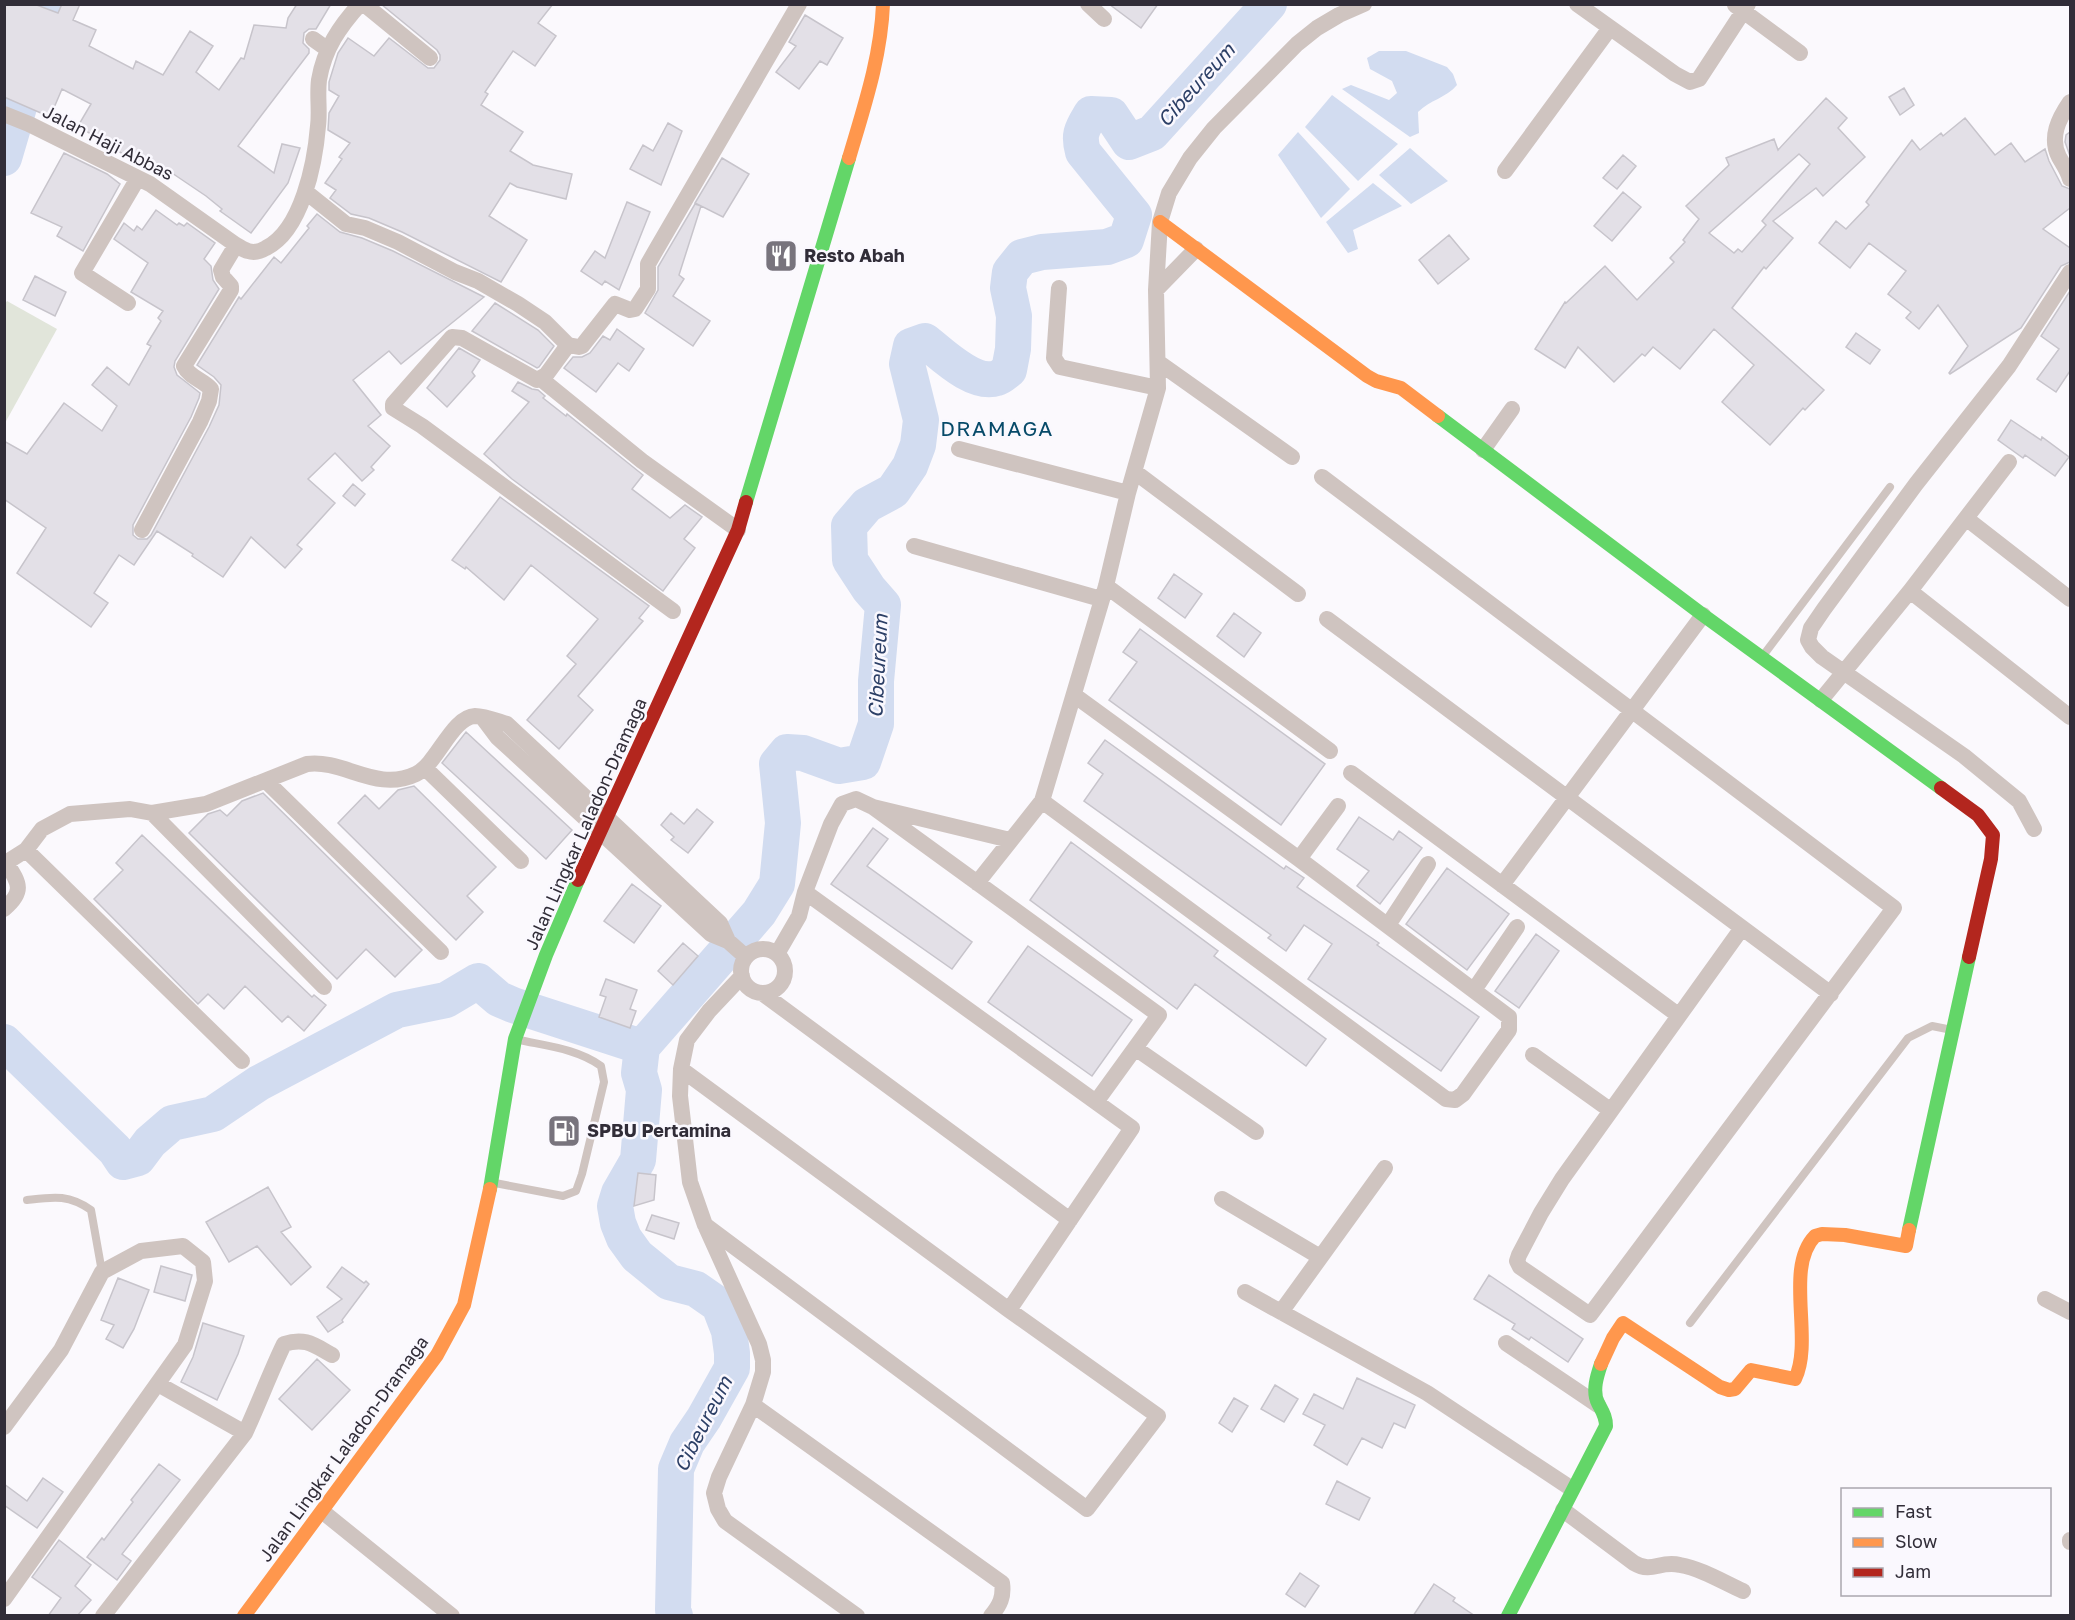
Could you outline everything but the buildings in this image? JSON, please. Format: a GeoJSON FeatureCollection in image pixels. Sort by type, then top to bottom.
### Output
{"type":"FeatureCollection","features":[{"type":"Feature","properties":{"kind":"street","name":"Jalan Haji Abbas"},"geometry":{"type":"LineString","coordinates":[[4,114],[138,178],[165,193],[236,245],[250,252],[260,251],[276,242],[292,222],[306,192],[318,126],[319,80],[327,49],[342,24],[362,4]]}},
{"type":"Feature","properties":{"kind":"street"},"geometry":{"type":"LineString","coordinates":[[362,4],[430,58]]}},
{"type":"Feature","properties":{"kind":"street"},"geometry":{"type":"LineString","coordinates":[[306,192],[346,224],[365,228],[398,242],[455,272],[478,280],[545,322],[568,345],[582,346],[615,304],[633,310],[641,301],[648,289],[648,264],[800,4]]}},
{"type":"Feature","properties":{"kind":"street","name":"Jalan Lingkar Laladon-Dramaga"},"geometry":{"type":"LineString","coordinates":[[244,1616],[437,1355],[464,1305],[491,1183],[515,1039],[533,989],[603,823],[638,752],[738,530],[870,87],[882,30],[883,4]]}},
{"type":"Feature","properties":{"kind":"street"},"geometry":{"type":"LineString","coordinates":[[1088,4],[1104,19]]}},
{"type":"Feature","properties":{"kind":"street"},"geometry":{"type":"LineString","coordinates":[[977,883],[1042,801],[1074,695],[1158,388],[1156,290],[1160,222],[1174,184],[1214,128],[1297,44],[1317,28],[1364,4]]}},
{"type":"Feature","properties":{"kind":"street"},"geometry":{"type":"LineString","coordinates":[[1577,4],[1689,82],[1699,80],[1742,7],[1800,53]]}},
{"type":"Feature","properties":{"kind":"street"},"geometry":{"type":"LineString","coordinates":[[1506,171],[1610,28]]}},
{"type":"Feature","properties":{"kind":"street"},"geometry":{"type":"LineString","coordinates":[[313,39],[327,49]]}},
{"type":"Feature","properties":{"kind":"street"},"geometry":{"type":"LineString","coordinates":[[2070,102],[2060,118],[2054,142],[2070,179]]}},
{"type":"Feature","properties":{"kind":"street"},"geometry":{"type":"LineString","coordinates":[[128,303],[82,273],[138,178]]}},
{"type":"Feature","properties":{"kind":"street"},"geometry":{"type":"LineString","coordinates":[[1160,222],[1367,376],[1401,388],[1703,615],[1978,815],[1993,835],[1991,859],[1906,1246],[1841,1234],[1818,1235],[1812,1239],[1802,1263],[1800,1363],[1795,1379],[1783,1379],[1751,1370],[1735,1389],[1729,1390],[1720,1387],[1623,1323],[1612,1336],[1600,1368],[1595,1387],[1598,1405]]}},
{"type":"Feature","properties":{"kind":"street"},"geometry":{"type":"LineString","coordinates":[[142,530],[209,401],[211,389],[184,366],[231,290],[231,285],[220,270],[236,245]]}},
{"type":"Feature","properties":{"kind":"street"},"geometry":{"type":"LineString","coordinates":[[1156,290],[1196,249]]}},
{"type":"Feature","properties":{"kind":"street"},"geometry":{"type":"LineString","coordinates":[[2034,829],[2019,801],[1964,756],[1822,657],[1808,640],[1811,628],[1916,484],[2009,366],[2070,272]]}},
{"type":"Feature","properties":{"kind":"street"},"geometry":{"type":"LineString","coordinates":[[1059,288],[1054,358],[1060,367],[1158,388]]}},
{"type":"Feature","properties":{"kind":"street"},"geometry":{"type":"LineString","coordinates":[[674,611],[431,433],[393,408],[395,402],[453,337],[462,338],[531,378],[542,379],[642,461],[738,530]]}},
{"type":"Feature","properties":{"kind":"street"},"geometry":{"type":"LineString","coordinates":[[542,379],[568,345]]}},
{"type":"Feature","properties":{"kind":"street"},"geometry":{"type":"LineString","coordinates":[[1158,362],[1292,457]]}},
{"type":"Feature","properties":{"kind":"street"},"geometry":{"type":"LineString","coordinates":[[1483,450],[1512,409]]}},
{"type":"Feature","properties":{"kind":"street"},"geometry":{"type":"LineString","coordinates":[[959,449],[1128,493]]}},
{"type":"Feature","properties":{"kind":"street"},"geometry":{"type":"LineString","coordinates":[[1821,700],[1910,591],[2009,462]]}},
{"type":"Feature","properties":{"kind":"street"},"geometry":{"type":"LineString","coordinates":[[1135,472],[1298,594]]}},
{"type":"Feature","properties":{"kind":"street"},"geometry":{"type":"LineString","coordinates":[[1322,477],[1894,908],[1590,1315],[1520,1268],[1517,1261],[1519,1255],[1541,1213],[1610,1110],[1742,928]]}},
{"type":"Feature","properties":{"kind":"street"},"geometry":{"type":"LineString","coordinates":[[1966,519],[2070,600]]}},
{"type":"Feature","properties":{"kind":"street"},"geometry":{"type":"LineString","coordinates":[[914,546],[1103,592],[1330,750]]}},
{"type":"Feature","properties":{"kind":"street"},"geometry":{"type":"LineString","coordinates":[[1910,591],[2070,717]]}},
{"type":"Feature","properties":{"kind":"street"},"geometry":{"type":"LineString","coordinates":[[1503,885],[1703,615]]}},
{"type":"Feature","properties":{"kind":"street"},"geometry":{"type":"LineString","coordinates":[[1327,619],[1831,994]]}},
{"type":"Feature","properties":{"kind":"street"},"geometry":{"type":"LineString","coordinates":[[1042,801],[1446,1099],[1455,1100],[1463,1094],[1509,1030],[1509,1017],[1474,990],[1074,695]]}},
{"type":"Feature","properties":{"kind":"street"},"geometry":{"type":"LineString","coordinates":[[4,909],[17,897],[18,881],[6,864],[26,850],[42,829],[70,814],[130,809],[152,813],[206,804],[307,764],[318,762],[361,775],[388,780],[410,776],[425,768],[460,723],[474,716],[507,724],[711,934],[736,948],[764,949],[777,954],[783,961],[785,970],[783,980],[778,987],[766,992],[756,991],[740,982]]}},
{"type":"Feature","properties":{"kind":"street"},"geometry":{"type":"LineString","coordinates":[[425,768],[521,861]]}},
{"type":"Feature","properties":{"kind":"street"},"geometry":{"type":"LineString","coordinates":[[1351,773],[1678,1015]]}},
{"type":"Feature","properties":{"kind":"street"},"geometry":{"type":"LineString","coordinates":[[266,781],[441,951]]}},
{"type":"Feature","properties":{"kind":"street"},"geometry":{"type":"LineString","coordinates":[[777,954],[799,916],[805,892],[831,824],[842,804],[856,799],[873,807],[1159,1015],[1096,1102]]}},
{"type":"Feature","properties":{"kind":"street"},"geometry":{"type":"LineString","coordinates":[[1299,859],[1338,806]]}},
{"type":"Feature","properties":{"kind":"street"},"geometry":{"type":"LineString","coordinates":[[873,807],[1010,840]]}},
{"type":"Feature","properties":{"kind":"street"},"geometry":{"type":"LineString","coordinates":[[152,813],[324,987]]}},
{"type":"Feature","properties":{"kind":"street"},"geometry":{"type":"LineString","coordinates":[[26,850],[242,1061]]}},
{"type":"Feature","properties":{"kind":"street"},"geometry":{"type":"LineString","coordinates":[[1388,925],[1428,864]]}},
{"type":"Feature","properties":{"kind":"street"},"geometry":{"type":"LineString","coordinates":[[805,892],[1132,1128],[1009,1310]]}},
{"type":"Feature","properties":{"kind":"street"},"geometry":{"type":"LineString","coordinates":[[1474,990],[1517,927]]}},
{"type":"Feature","properties":{"kind":"street"},"geometry":{"type":"LineString","coordinates":[[736,948],[741,969],[740,982],[687,1040],[681,1069],[680,1096],[690,1182],[705,1225],[761,1352],[763,1372],[753,1405],[719,1477],[714,1493],[718,1509],[726,1521],[857,1616]]}},
{"type":"Feature","properties":{"kind":"street"},"geometry":{"type":"LineString","coordinates":[[766,992],[1070,1220]]}},
{"type":"Feature","properties":{"kind":"street"},"geometry":{"type":"LineString","coordinates":[[1135,1048],[1256,1132]]}},
{"type":"Feature","properties":{"kind":"street"},"geometry":{"type":"LineString","coordinates":[[1533,1055],[1610,1110]]}},
{"type":"Feature","properties":{"kind":"street"},"geometry":{"type":"LineString","coordinates":[[681,1069],[1009,1310],[1158,1416],[1088,1509],[705,1225]]}},
{"type":"Feature","properties":{"kind":"street"},"geometry":{"type":"LineString","coordinates":[[1281,1312],[1385,1168]]}},
{"type":"Feature","properties":{"kind":"street"},"geometry":{"type":"LineString","coordinates":[[1222,1199],[1320,1257]]}},
{"type":"Feature","properties":{"kind":"street"},"geometry":{"type":"LineString","coordinates":[[4,1427],[61,1350],[102,1272],[141,1251],[166,1246],[183,1246],[203,1262],[205,1281],[186,1345],[4,1599]]}},
{"type":"Feature","properties":{"kind":"street"},"geometry":{"type":"LineString","coordinates":[[1245,1293],[1427,1393],[1572,1489]]}},
{"type":"Feature","properties":{"kind":"street"},"geometry":{"type":"LineString","coordinates":[[2045,1299],[2070,1312]]}},
{"type":"Feature","properties":{"kind":"street"},"geometry":{"type":"LineString","coordinates":[[103,1616],[245,1433],[284,1344],[296,1340],[308,1342],[332,1355]]}},
{"type":"Feature","properties":{"kind":"street"},"geometry":{"type":"LineString","coordinates":[[1506,1342],[1598,1405],[1605,1413],[1606,1426],[1508,1616]]}},
{"type":"Feature","properties":{"kind":"street"},"geometry":{"type":"LineString","coordinates":[[158,1384],[245,1433]]}},
{"type":"Feature","properties":{"kind":"street"},"geometry":{"type":"LineString","coordinates":[[753,1405],[1002,1583],[1003,1595],[991,1616]]}},
{"type":"Feature","properties":{"kind":"street"},"geometry":{"type":"LineString","coordinates":[[1563,1510],[1643,1568],[1667,1562],[1683,1565],[1743,1591]]}},
{"type":"Feature","properties":{"kind":"street"},"geometry":{"type":"LineString","coordinates":[[323,1512],[452,1616]]}},
{"type":"Feature","properties":{"kind":"lane"},"geometry":{"type":"LineString","coordinates":[[1762,658],[1890,486]]}},
{"type":"Feature","properties":{"kind":"lane"},"geometry":{"type":"LineString","coordinates":[[1690,1323],[1908,1038],[1932,1026],[1953,1030]]}},
{"type":"Feature","properties":{"kind":"lane"},"geometry":{"type":"LineString","coordinates":[[491,1183],[563,1196],[576,1191],[604,1082],[602,1066],[591,1058],[515,1039]]}},
{"type":"Feature","properties":{"kind":"lane"},"geometry":{"type":"LineString","coordinates":[[27,1200],[60,1196],[80,1202],[91,1210],[102,1272]]}},
{"type":"Feature","properties":{"kind":"shaded area"},"geometry":{"type":"Polygon","coordinates":[[[7,301],[57,329],[5,423],[4,305],[7,301]]]}},
{"type":"Feature","properties":{"kind":"water"},"geometry":{"type":"Polygon","coordinates":[[[1379,51],[1406,51],[1447,67],[1453,74],[1457,85],[1418,112],[1419,133],[1410,137],[1342,89],[1351,85],[1389,100],[1397,93],[1392,81],[1370,69],[1367,58],[1379,51]]]}},
{"type":"Feature","properties":{"kind":"water"},"geometry":{"type":"Polygon","coordinates":[[[1332,95],[1398,144],[1358,181],[1305,127],[1332,95]]]}},
{"type":"Feature","properties":{"kind":"water"},"geometry":{"type":"Polygon","coordinates":[[[1298,132],[1350,189],[1321,218],[1278,155],[1298,132]]]}},
{"type":"Feature","properties":{"kind":"water"},"geometry":{"type":"Polygon","coordinates":[[[1410,148],[1448,181],[1411,204],[1379,175],[1410,148]]]}},
{"type":"Feature","properties":{"kind":"water"},"geometry":{"type":"Polygon","coordinates":[[[1373,183],[1402,206],[1353,230],[1358,249],[1348,253],[1326,222],[1373,183]]]}},
{"type":"Feature","properties":{"kind":"waterway"},"geometry":{"type":"LineString","coordinates":[[4,158],[19,107],[59,4]]}},
{"type":"Feature","properties":{"kind":"waterway","name":"Cibeureum"},"geometry":{"type":"LineString","coordinates":[[675,1616],[673,1610],[676,1469],[687,1443],[732,1368],[732,1353],[729,1331],[719,1305],[696,1289],[669,1282],[637,1256],[624,1238],[618,1223],[615,1206],[619,1193],[638,1160],[644,1090],[639,1073],[642,1047],[759,913],[777,884],[783,823],[777,764],[787,752],[803,753],[839,766],[863,762],[876,724],[876,681],[883,605],[869,589],[850,560],[849,526],[867,505],[893,491],[910,466],[918,445],[921,420],[907,364],[911,346],[925,341],[949,361],[978,377],[997,378],[1009,370],[1013,349],[1014,316],[1008,288],[1010,272],[1022,257],[1042,252],[1107,247],[1126,240],[1134,215],[1083,152],[1082,132],[1091,114],[1111,115],[1129,142],[1152,133],[1269,4]]}},
{"type":"Feature","properties":{"kind":"waterway"},"geometry":{"type":"LineString","coordinates":[[4,1042],[115,1150],[123,1162],[138,1158],[150,1142],[172,1123],[213,1114],[259,1083],[397,1010],[446,1000],[478,981],[499,999],[513,1005],[642,1047]]}},
{"type":"Feature","properties":{"kind":"traffic: fast"},"geometry":{"type":"LineString","coordinates":[[746,502],[849,158]]}},
{"type":"Feature","properties":{"kind":"traffic: fast"},"geometry":{"type":"LineString","coordinates":[[1438,416],[1703,615],[1941,788]]}},
{"type":"Feature","properties":{"kind":"traffic: fast"},"geometry":{"type":"LineString","coordinates":[[490,1189],[515,1039],[546,955],[578,880]]}},
{"type":"Feature","properties":{"kind":"traffic: fast"},"geometry":{"type":"LineString","coordinates":[[1909,1230],[1969,957]]}},
{"type":"Feature","properties":{"kind":"traffic: fast"},"geometry":{"type":"LineString","coordinates":[[1508,1616],[1606,1426],[1605,1416],[1595,1394],[1601,1364]]}},
{"type":"Feature","properties":{"kind":"traffic: slow"},"geometry":{"type":"LineString","coordinates":[[849,158],[875,63],[883,4]]}},
{"type":"Feature","properties":{"kind":"traffic: slow"},"geometry":{"type":"LineString","coordinates":[[1160,222],[1367,376],[1401,388],[1438,416]]}},
{"type":"Feature","properties":{"kind":"traffic: slow"},"geometry":{"type":"LineString","coordinates":[[244,1616],[437,1355],[464,1305],[490,1189]]}},
{"type":"Feature","properties":{"kind":"traffic: slow"},"geometry":{"type":"LineString","coordinates":[[1601,1364],[1623,1323],[1720,1387],[1729,1390],[1735,1389],[1751,1370],[1795,1379],[1802,1345],[1801,1266],[1806,1250],[1815,1236],[1845,1235],[1906,1246],[1909,1230]]}},
{"type":"Feature","properties":{"kind":"traffic: jam"},"geometry":{"type":"LineString","coordinates":[[578,880],[738,530],[746,502]]}},
{"type":"Feature","properties":{"kind":"traffic: jam"},"geometry":{"type":"LineString","coordinates":[[1941,788],[1978,815],[1993,835],[1991,859],[1969,957]]}},
{"type":"Feature","properties":{"kind":"place","name":"Resto Abah"},"geometry":{"type":"Point","coordinates":[781,256]}},
{"type":"Feature","properties":{"kind":"place","name":"SPBU Pertamina"},"geometry":{"type":"Point","coordinates":[564,1131]}},
{"type":"Feature","properties":{"kind":"district","name":"DRAMAGA"},"geometry":{"type":"Point","coordinates":[997,429]}}]}
